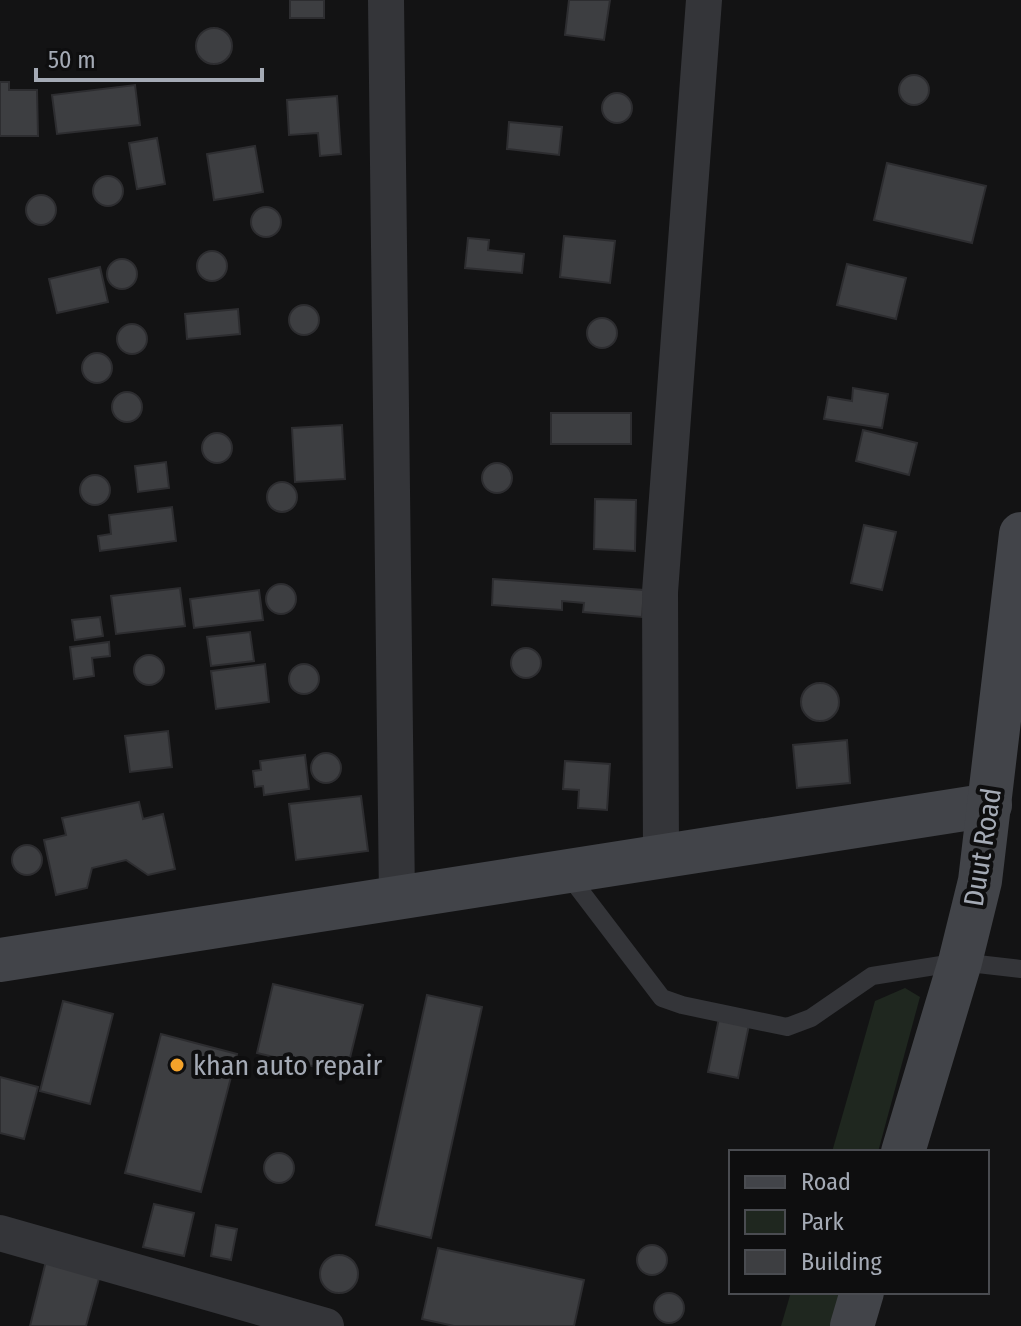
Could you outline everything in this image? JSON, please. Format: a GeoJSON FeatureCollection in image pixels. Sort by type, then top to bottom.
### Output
{"type":"FeatureCollection","features":[{"type":"Feature","properties":{"kind":"street"},"geometry":{"type":"LineString","coordinates":[[386,0],[397,898]]}},
{"type":"Feature","properties":{"kind":"street"},"geometry":{"type":"LineString","coordinates":[[661,855],[660,592],[704,0]]}},
{"type":"Feature","properties":{"kind":"street","name":"Duut Road"},"geometry":{"type":"LineString","coordinates":[[904,1150],[960,962],[980,881],[1021,534]]}},
{"type":"Feature","properties":{"kind":"street"},"geometry":{"type":"LineString","coordinates":[[0,960],[990,805]]}},
{"type":"Feature","properties":{"kind":"street"},"geometry":{"type":"LineString","coordinates":[[0,1233],[326,1326]]}},
{"type":"Feature","properties":{"kind":"street"},"geometry":{"type":"LineString","coordinates":[[852,1326],[861,1294]]}},
{"type":"Feature","properties":{"kind":"lane"},"geometry":{"type":"LineString","coordinates":[[566,872],[662,998],[682,1005],[787,1027],[811,1018],[872,976],[960,962],[1021,969]]}},
{"type":"Feature","properties":{"kind":"green space"},"geometry":{"type":"Polygon","coordinates":[[[905,988],[920,997],[879,1150],[833,1150],[875,1001],[905,988]]]}},
{"type":"Feature","properties":{"kind":"green space"},"geometry":{"type":"Polygon","coordinates":[[[790,1294],[839,1294],[831,1326],[781,1326],[790,1294]]]}},
{"type":"Feature","properties":{"kind":"building"},"geometry":{"type":"Polygon","coordinates":[[[290,0],[324,0],[324,18],[290,18],[290,0]]]}},
{"type":"Feature","properties":{"kind":"building"},"geometry":{"type":"Polygon","coordinates":[[[569,0],[610,0],[604,40],[565,35],[569,0]]]}},
{"type":"Feature","properties":{"kind":"building"},"geometry":{"type":"Polygon","coordinates":[[[214,28],[226,34],[232,46],[226,58],[214,64],[202,58],[196,46],[202,34],[214,28]]]}},
{"type":"Feature","properties":{"kind":"building"},"geometry":{"type":"Polygon","coordinates":[[[914,75],[925,79],[929,90],[925,101],[914,105],[903,101],[899,90],[903,79],[914,75]]]}},
{"type":"Feature","properties":{"kind":"building"},"geometry":{"type":"Polygon","coordinates":[[[0,82],[9,82],[9,90],[37,90],[38,136],[0,136],[0,82]]]}},
{"type":"Feature","properties":{"kind":"building"},"geometry":{"type":"Polygon","coordinates":[[[135,85],[140,125],[57,134],[52,95],[135,85]]]}},
{"type":"Feature","properties":{"kind":"building"},"geometry":{"type":"Polygon","coordinates":[[[617,93],[628,97],[632,108],[628,119],[617,123],[606,119],[602,108],[606,97],[617,93]]]}},
{"type":"Feature","properties":{"kind":"building"},"geometry":{"type":"Polygon","coordinates":[[[337,96],[341,154],[320,156],[318,133],[289,135],[287,100],[337,96]]]}},
{"type":"Feature","properties":{"kind":"building"},"geometry":{"type":"Polygon","coordinates":[[[509,122],[562,127],[559,155],[507,149],[509,122]]]}},
{"type":"Feature","properties":{"kind":"building"},"geometry":{"type":"Polygon","coordinates":[[[157,138],[165,184],[137,189],[129,143],[157,138]]]}},
{"type":"Feature","properties":{"kind":"building"},"geometry":{"type":"Polygon","coordinates":[[[255,146],[263,192],[214,200],[207,154],[255,146]]]}},
{"type":"Feature","properties":{"kind":"building"},"geometry":{"type":"Polygon","coordinates":[[[887,163],[986,186],[972,243],[874,220],[887,163]]]}},
{"type":"Feature","properties":{"kind":"building"},"geometry":{"type":"Polygon","coordinates":[[[108,176],[119,180],[123,191],[119,202],[108,206],[97,202],[93,191],[97,180],[108,176]]]}},
{"type":"Feature","properties":{"kind":"building"},"geometry":{"type":"Polygon","coordinates":[[[41,195],[52,199],[56,210],[52,221],[41,225],[30,221],[26,210],[30,199],[41,195]]]}},
{"type":"Feature","properties":{"kind":"building"},"geometry":{"type":"Polygon","coordinates":[[[266,207],[277,211],[281,222],[277,233],[266,237],[255,233],[251,222],[255,211],[266,207]]]}},
{"type":"Feature","properties":{"kind":"building"},"geometry":{"type":"Polygon","coordinates":[[[564,236],[615,241],[610,283],[560,277],[564,236]]]}},
{"type":"Feature","properties":{"kind":"building"},"geometry":{"type":"Polygon","coordinates":[[[468,238],[489,240],[488,250],[524,254],[522,273],[465,268],[468,238]]]}},
{"type":"Feature","properties":{"kind":"building"},"geometry":{"type":"Polygon","coordinates":[[[212,251],[223,255],[227,266],[223,277],[212,281],[201,277],[197,266],[201,255],[212,251]]]}},
{"type":"Feature","properties":{"kind":"building"},"geometry":{"type":"Polygon","coordinates":[[[122,259],[133,263],[137,274],[133,285],[122,289],[111,285],[107,274],[111,263],[122,259]]]}},
{"type":"Feature","properties":{"kind":"building"},"geometry":{"type":"Polygon","coordinates":[[[847,264],[906,278],[896,319],[837,305],[847,264]]]}},
{"type":"Feature","properties":{"kind":"building"},"geometry":{"type":"Polygon","coordinates":[[[100,267],[108,302],[57,313],[49,279],[100,267]]]}},
{"type":"Feature","properties":{"kind":"building"},"geometry":{"type":"Polygon","coordinates":[[[304,305],[315,309],[319,320],[315,331],[304,335],[293,331],[289,320],[293,309],[304,305]]]}},
{"type":"Feature","properties":{"kind":"building"},"geometry":{"type":"Polygon","coordinates":[[[238,309],[240,334],[187,339],[185,314],[238,309]]]}},
{"type":"Feature","properties":{"kind":"building"},"geometry":{"type":"Polygon","coordinates":[[[602,318],[613,322],[617,333],[613,344],[602,348],[591,344],[587,333],[591,322],[602,318]]]}},
{"type":"Feature","properties":{"kind":"building"},"geometry":{"type":"Polygon","coordinates":[[[132,324],[143,328],[147,339],[143,350],[132,354],[121,350],[117,339],[121,328],[132,324]]]}},
{"type":"Feature","properties":{"kind":"building"},"geometry":{"type":"Polygon","coordinates":[[[97,353],[108,357],[112,368],[108,379],[97,383],[86,379],[82,368],[86,357],[97,353]]]}},
{"type":"Feature","properties":{"kind":"building"},"geometry":{"type":"Polygon","coordinates":[[[853,388],[888,394],[882,428],[824,419],[828,397],[852,401],[853,388]]]}},
{"type":"Feature","properties":{"kind":"building"},"geometry":{"type":"Polygon","coordinates":[[[127,392],[138,396],[142,407],[138,418],[127,422],[116,418],[112,407],[116,396],[127,392]]]}},
{"type":"Feature","properties":{"kind":"building"},"geometry":{"type":"Polygon","coordinates":[[[551,413],[631,413],[631,444],[551,444],[551,413]]]}},
{"type":"Feature","properties":{"kind":"building"},"geometry":{"type":"Polygon","coordinates":[[[342,425],[345,479],[295,482],[292,428],[342,425]]]}},
{"type":"Feature","properties":{"kind":"building"},"geometry":{"type":"Polygon","coordinates":[[[863,430],[917,443],[909,475],[856,461],[863,430]]]}},
{"type":"Feature","properties":{"kind":"building"},"geometry":{"type":"Polygon","coordinates":[[[217,433],[228,437],[232,448],[228,459],[217,463],[206,459],[202,448],[206,437],[217,433]]]}},
{"type":"Feature","properties":{"kind":"building"},"geometry":{"type":"Polygon","coordinates":[[[166,462],[169,488],[138,492],[135,466],[166,462]]]}},
{"type":"Feature","properties":{"kind":"building"},"geometry":{"type":"Polygon","coordinates":[[[497,463],[508,467],[512,478],[508,489],[497,493],[486,489],[482,478],[486,467],[497,463]]]}},
{"type":"Feature","properties":{"kind":"building"},"geometry":{"type":"Polygon","coordinates":[[[95,475],[106,479],[110,490],[106,501],[95,505],[84,501],[80,490],[84,479],[95,475]]]}},
{"type":"Feature","properties":{"kind":"building"},"geometry":{"type":"Polygon","coordinates":[[[282,482],[293,486],[297,497],[293,508],[282,512],[271,508],[267,497],[271,486],[282,482]]]}},
{"type":"Feature","properties":{"kind":"building"},"geometry":{"type":"Polygon","coordinates":[[[595,499],[636,500],[635,551],[594,549],[595,499]]]}},
{"type":"Feature","properties":{"kind":"building"},"geometry":{"type":"Polygon","coordinates":[[[172,507],[176,541],[100,551],[98,536],[111,534],[109,515],[172,507]]]}},
{"type":"Feature","properties":{"kind":"building"},"geometry":{"type":"Polygon","coordinates":[[[864,525],[896,532],[882,590],[851,583],[864,525]]]}},
{"type":"Feature","properties":{"kind":"building"},"geometry":{"type":"Polygon","coordinates":[[[493,579],[644,590],[642,617],[583,612],[584,603],[562,601],[562,610],[492,605],[493,579]]]}},
{"type":"Feature","properties":{"kind":"building"},"geometry":{"type":"Polygon","coordinates":[[[281,584],[292,588],[296,599],[292,610],[281,614],[270,610],[266,599],[270,588],[281,584]]]}},
{"type":"Feature","properties":{"kind":"building"},"geometry":{"type":"Polygon","coordinates":[[[180,588],[185,626],[116,634],[111,596],[180,588]]]}},
{"type":"Feature","properties":{"kind":"building"},"geometry":{"type":"Polygon","coordinates":[[[259,590],[263,620],[194,628],[190,599],[259,590]]]}},
{"type":"Feature","properties":{"kind":"building"},"geometry":{"type":"Polygon","coordinates":[[[100,617],[103,636],[75,640],[72,620],[100,617]]]}},
{"type":"Feature","properties":{"kind":"building"},"geometry":{"type":"Polygon","coordinates":[[[250,632],[254,661],[211,666],[207,637],[250,632]]]}},
{"type":"Feature","properties":{"kind":"building"},"geometry":{"type":"Polygon","coordinates":[[[109,642],[110,656],[92,658],[94,676],[74,679],[70,647],[109,642]]]}},
{"type":"Feature","properties":{"kind":"building"},"geometry":{"type":"Polygon","coordinates":[[[526,648],[537,652],[541,663],[537,674],[526,678],[515,674],[511,663],[515,652],[526,648]]]}},
{"type":"Feature","properties":{"kind":"building"},"geometry":{"type":"Polygon","coordinates":[[[149,655],[160,659],[164,670],[160,681],[149,685],[138,681],[134,670],[138,659],[149,655]]]}},
{"type":"Feature","properties":{"kind":"building"},"geometry":{"type":"Polygon","coordinates":[[[265,664],[269,702],[216,709],[211,671],[265,664]]]}},
{"type":"Feature","properties":{"kind":"building"},"geometry":{"type":"Polygon","coordinates":[[[304,664],[315,668],[319,679],[315,690],[304,694],[293,690],[289,679],[293,668],[304,664]]]}},
{"type":"Feature","properties":{"kind":"building"},"geometry":{"type":"Polygon","coordinates":[[[820,683],[833,689],[839,702],[833,715],[820,721],[807,715],[801,702],[807,689],[820,683]]]}},
{"type":"Feature","properties":{"kind":"building"},"geometry":{"type":"Polygon","coordinates":[[[168,731],[172,767],[130,772],[125,736],[168,731]]]}},
{"type":"Feature","properties":{"kind":"building"},"geometry":{"type":"Polygon","coordinates":[[[847,740],[850,783],[797,788],[793,745],[847,740]]]}},
{"type":"Feature","properties":{"kind":"building"},"geometry":{"type":"Polygon","coordinates":[[[326,753],[337,757],[341,768],[337,779],[326,783],[315,779],[311,768],[315,757],[326,753]]]}},
{"type":"Feature","properties":{"kind":"building"},"geometry":{"type":"Polygon","coordinates":[[[305,755],[309,789],[264,795],[263,786],[255,787],[253,771],[261,770],[260,761],[305,755]]]}},
{"type":"Feature","properties":{"kind":"building"},"geometry":{"type":"Polygon","coordinates":[[[565,761],[610,764],[607,810],[578,808],[579,790],[563,789],[565,761]]]}},
{"type":"Feature","properties":{"kind":"building"},"geometry":{"type":"Polygon","coordinates":[[[361,796],[368,851],[296,860],[289,804],[361,796]]]}},
{"type":"Feature","properties":{"kind":"building"},"geometry":{"type":"Polygon","coordinates":[[[139,802],[143,819],[163,814],[175,869],[148,875],[126,860],[92,868],[87,888],[56,895],[44,840],[66,835],[62,818],[139,802]]]}},
{"type":"Feature","properties":{"kind":"building"},"geometry":{"type":"Polygon","coordinates":[[[27,845],[38,849],[42,860],[38,871],[27,875],[16,871],[12,860],[16,849],[27,845]]]}},
{"type":"Feature","properties":{"kind":"building"},"geometry":{"type":"Polygon","coordinates":[[[273,984],[363,1005],[346,1074],[257,1053],[273,984]]]}},
{"type":"Feature","properties":{"kind":"building"},"geometry":{"type":"Polygon","coordinates":[[[427,995],[482,1007],[431,1238],[376,1225],[427,995]]]}},
{"type":"Feature","properties":{"kind":"building"},"geometry":{"type":"Polygon","coordinates":[[[63,1001],[113,1014],[90,1104],[40,1091],[63,1001]]]}},
{"type":"Feature","properties":{"kind":"building"},"geometry":{"type":"Polygon","coordinates":[[[719,1018],[749,1025],[738,1078],[708,1072],[719,1018]]]}},
{"type":"Feature","properties":{"kind":"building"},"geometry":{"type":"Polygon","coordinates":[[[161,1034],[237,1054],[201,1192],[125,1173],[161,1034]]]}},
{"type":"Feature","properties":{"kind":"building"},"geometry":{"type":"Polygon","coordinates":[[[0,1077],[38,1087],[24,1139],[0,1133],[0,1077]]]}},
{"type":"Feature","properties":{"kind":"building"},"geometry":{"type":"Polygon","coordinates":[[[279,1153],[290,1157],[294,1168],[290,1179],[279,1183],[268,1179],[264,1168],[268,1157],[279,1153]]]}},
{"type":"Feature","properties":{"kind":"building"},"geometry":{"type":"Polygon","coordinates":[[[154,1204],[194,1213],[184,1256],[143,1247],[154,1204]]]}},
{"type":"Feature","properties":{"kind":"building"},"geometry":{"type":"Polygon","coordinates":[[[216,1225],[237,1229],[231,1260],[211,1256],[216,1225]]]}},
{"type":"Feature","properties":{"kind":"building"},"geometry":{"type":"Polygon","coordinates":[[[652,1245],[663,1249],[667,1260],[663,1271],[652,1275],[641,1271],[637,1260],[641,1249],[652,1245]]]}},
{"type":"Feature","properties":{"kind":"building"},"geometry":{"type":"Polygon","coordinates":[[[438,1248],[584,1280],[574,1326],[454,1326],[422,1319],[438,1248]]]}},
{"type":"Feature","properties":{"kind":"building"},"geometry":{"type":"Polygon","coordinates":[[[339,1255],[352,1261],[358,1274],[352,1287],[339,1293],[326,1287],[320,1274],[326,1261],[339,1255]]]}},
{"type":"Feature","properties":{"kind":"building"},"geometry":{"type":"Polygon","coordinates":[[[46,1261],[100,1275],[86,1326],[30,1326],[46,1261]]]}},
{"type":"Feature","properties":{"kind":"building"},"geometry":{"type":"Polygon","coordinates":[[[669,1293],[680,1297],[684,1308],[680,1319],[669,1323],[658,1319],[654,1308],[658,1297],[669,1293]]]}},
{"type":"Feature","properties":{"kind":"place","name":"khan auto repair"},"geometry":{"type":"Point","coordinates":[177,1065]}}]}
